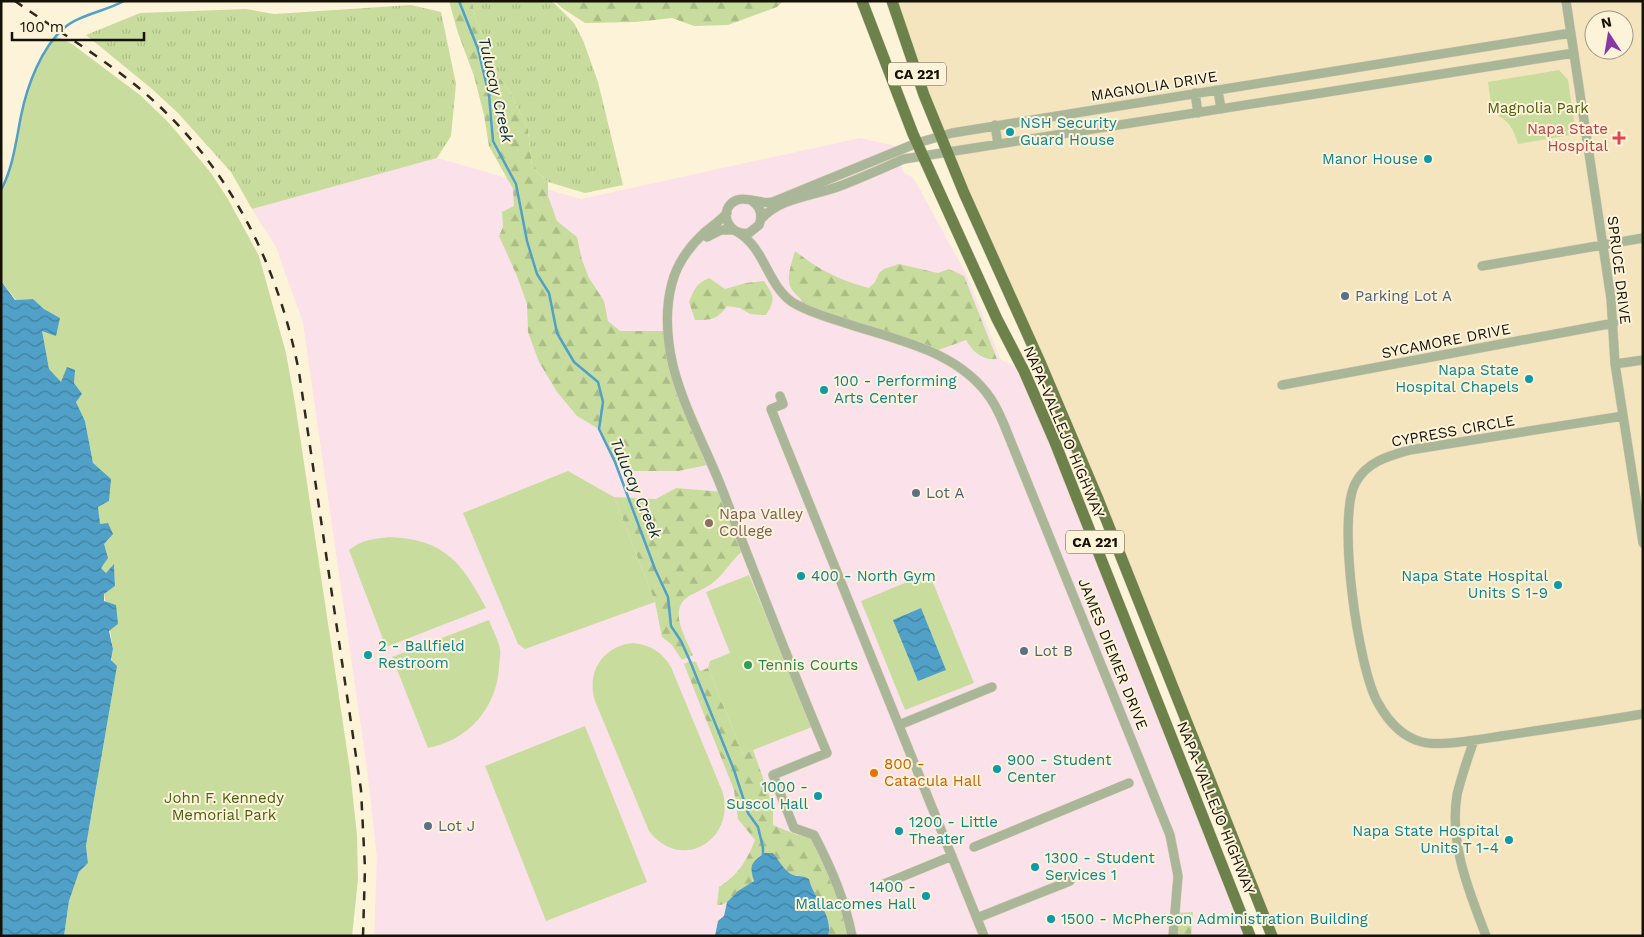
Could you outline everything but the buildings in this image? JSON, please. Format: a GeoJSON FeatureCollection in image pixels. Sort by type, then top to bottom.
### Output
{"type":"FeatureCollection","features":[{"type":"Feature","properties":{"kind":"main road","name":"NAPA-VALLEJO HIGHWAY"},"geometry":{"type":"LineString","coordinates":[[862,1],[922,156],[997,319],[1024,371],[1054,440],[1250,936]]}},
{"type":"Feature","properties":{"kind":"main road","name":"NAPA-VALLEJO HIGHWAY"},"geometry":{"type":"LineString","coordinates":[[892,1],[924,95],[964,193],[1092,482],[1272,936]]}},
{"type":"Feature","properties":{"kind":"street","name":"SPRUCE DRIVE"},"geometry":{"type":"LineString","coordinates":[[1566,1],[1614,323],[1615,364],[1643,543]]}},
{"type":"Feature","properties":{"kind":"street","name":"MAGNOLIA DRIVE"},"geometry":{"type":"LineString","coordinates":[[727,213],[731,205],[737,200],[744,199],[762,203],[773,202],[917,143],[952,132],[1571,33]]}},
{"type":"Feature","properties":{"kind":"street"},"geometry":{"type":"LineString","coordinates":[[694,245],[716,232],[736,231],[749,233],[770,210],[796,199],[838,187],[904,159],[1574,53]]}},
{"type":"Feature","properties":{"kind":"street"},"geometry":{"type":"LineString","coordinates":[[1218,90],[1221,109]]}},
{"type":"Feature","properties":{"kind":"street"},"geometry":{"type":"LineString","coordinates":[[1195,93],[1198,113]]}},
{"type":"Feature","properties":{"kind":"street"},"geometry":{"type":"LineString","coordinates":[[995,126],[998,144]]}},
{"type":"Feature","properties":{"kind":"street"},"geometry":{"type":"LineString","coordinates":[[752,201],[759,207],[760,222]]}},
{"type":"Feature","properties":{"kind":"street"},"geometry":{"type":"LineString","coordinates":[[727,213],[728,222],[736,231]]}},
{"type":"Feature","properties":{"kind":"street"},"geometry":{"type":"LineString","coordinates":[[727,213],[715,226],[704,232],[678,266],[670,293],[668,331],[674,366],[687,408],[716,475],[827,753],[773,775],[794,828],[814,835],[832,870],[848,914],[852,936]]}},
{"type":"Feature","properties":{"kind":"street","name":"JAMES DIEMER DRIVE"},"geometry":{"type":"LineString","coordinates":[[760,222],[757,242],[762,259]]}},
{"type":"Feature","properties":{"kind":"street","name":"JAMES DIEMER DRIVE"},"geometry":{"type":"LineString","coordinates":[[736,231],[753,244],[774,282],[796,304],[942,356],[970,374],[991,400],[1006,430],[1170,835],[1178,876],[1173,936]]}},
{"type":"Feature","properties":{"kind":"street"},"geometry":{"type":"LineString","coordinates":[[1482,266],[1643,238]]}},
{"type":"Feature","properties":{"kind":"street","name":"SYCAMORE DRIVE"},"geometry":{"type":"LineString","coordinates":[[1282,386],[1614,323]]}},
{"type":"Feature","properties":{"kind":"street"},"geometry":{"type":"LineString","coordinates":[[1615,364],[1643,360]]}},
{"type":"Feature","properties":{"kind":"street"},"geometry":{"type":"LineString","coordinates":[[780,396],[783,404],[771,409],[984,936]]}},
{"type":"Feature","properties":{"kind":"street","name":"CYPRESS CIRCLE"},"geometry":{"type":"LineString","coordinates":[[1623,416],[1410,450],[1384,457],[1368,468],[1356,482],[1350,502],[1348,560],[1360,650],[1368,677],[1378,702],[1402,733],[1423,743],[1445,743],[1643,714]]}},
{"type":"Feature","properties":{"kind":"street"},"geometry":{"type":"LineString","coordinates":[[899,726],[992,687]]}},
{"type":"Feature","properties":{"kind":"street"},"geometry":{"type":"LineString","coordinates":[[1474,740],[1458,793],[1455,819],[1462,868],[1486,936]]}},
{"type":"Feature","properties":{"kind":"street"},"geometry":{"type":"LineString","coordinates":[[974,846],[1129,783]]}},
{"type":"Feature","properties":{"kind":"street"},"geometry":{"type":"LineString","coordinates":[[884,884],[952,856]]}},
{"type":"Feature","properties":{"kind":"street"},"geometry":{"type":"LineString","coordinates":[[977,918],[1070,881]]}},
{"type":"Feature","properties":{"kind":"shaded area","name":"Napa State Hospital"},"geometry":{"type":"Polygon","coordinates":[[[892,1],[1643,1],[1643,936],[1272,936],[989,249],[892,1]]]}},
{"type":"Feature","properties":{"kind":"shaded area","name":"Napa Valley College"},"geometry":{"type":"Polygon","coordinates":[[[860,138],[895,146],[904,173],[912,177],[917,184],[966,274],[1001,360],[1024,371],[1250,936],[374,936],[377,858],[367,769],[303,323],[276,247],[252,209],[437,158],[581,199],[860,138]]]}},
{"type":"Feature","properties":{"kind":"green space"},"geometry":{"type":"Polygon","coordinates":[[[449,1],[472,1],[476,20],[499,77],[510,92],[528,129],[532,167],[548,182],[548,196],[557,221],[577,237],[582,260],[589,278],[604,301],[608,321],[620,331],[668,331],[673,366],[712,464],[678,471],[634,471],[615,462],[599,429],[577,416],[557,392],[539,362],[528,332],[527,304],[499,236],[503,227],[502,212],[514,206],[513,189],[489,146],[484,115],[474,76],[458,33],[449,1]]]}},
{"type":"Feature","properties":{"kind":"green space"},"geometry":{"type":"Polygon","coordinates":[[[472,1],[552,1],[574,23],[583,40],[598,82],[623,185],[585,193],[548,182],[532,167],[528,129],[510,92],[499,77],[476,20],[472,1]]]}},
{"type":"Feature","properties":{"kind":"green space"},"geometry":{"type":"Polygon","coordinates":[[[555,1],[783,1],[777,7],[728,25],[694,26],[672,18],[636,22],[585,23],[562,8],[555,1]]]}},
{"type":"Feature","properties":{"kind":"green space"},"geometry":{"type":"Polygon","coordinates":[[[411,5],[441,12],[456,84],[451,136],[437,158],[252,209],[231,172],[178,113],[86,35],[140,13],[246,9],[274,14],[411,5]]]}},
{"type":"Feature","properties":{"kind":"green space","name":"John F. Kennedy Memorial Park"},"geometry":{"type":"Polygon","coordinates":[[[56,36],[72,44],[140,95],[169,123],[211,173],[228,199],[259,256],[286,353],[295,403],[350,770],[357,835],[358,880],[352,936],[64,936],[69,901],[79,872],[88,863],[86,846],[97,783],[113,649],[104,593],[115,586],[114,565],[106,573],[101,568],[98,507],[109,501],[93,463],[85,421],[76,402],[49,369],[41,331],[60,318],[44,309],[33,299],[16,300],[1,281],[1,190],[11,164],[23,105],[30,84],[38,64],[56,36]]]}},
{"type":"Feature","properties":{"kind":"green space","name":"Magnolia Park"},"geometry":{"type":"Polygon","coordinates":[[[1559,70],[1568,80],[1576,134],[1518,144],[1509,124],[1492,111],[1488,82],[1559,70]]]}},
{"type":"Feature","properties":{"kind":"green space"},"geometry":{"type":"Polygon","coordinates":[[[795,251],[812,264],[830,274],[869,288],[884,269],[899,264],[938,273],[949,269],[964,276],[997,359],[987,359],[979,355],[966,340],[933,352],[804,308],[801,299],[790,287],[789,282],[795,251]]]}},
{"type":"Feature","properties":{"kind":"green space"},"geometry":{"type":"Polygon","coordinates":[[[709,278],[725,289],[746,283],[764,281],[772,294],[769,310],[766,315],[750,314],[740,308],[727,306],[717,317],[695,320],[689,302],[696,287],[709,278]]]}},
{"type":"Feature","properties":{"kind":"green space"},"geometry":{"type":"Polygon","coordinates":[[[568,471],[614,497],[655,602],[525,649],[518,644],[463,513],[568,471]]]}},
{"type":"Feature","properties":{"kind":"green space"},"geometry":{"type":"Polygon","coordinates":[[[676,488],[723,492],[745,549],[720,576],[707,587],[689,596],[679,609],[680,624],[693,655],[682,660],[672,645],[662,637],[655,602],[614,497],[656,499],[676,488]]]}},
{"type":"Feature","properties":{"kind":"green space"},"geometry":{"type":"Polygon","coordinates":[[[389,537],[424,543],[438,548],[450,556],[469,578],[486,608],[386,647],[349,550],[363,542],[389,537]]]}},
{"type":"Feature","properties":{"kind":"green space"},"geometry":{"type":"Polygon","coordinates":[[[929,573],[974,683],[905,710],[861,601],[929,573]]]}},
{"type":"Feature","properties":{"kind":"green space","name":"Tennis Courts"},"geometry":{"type":"Polygon","coordinates":[[[749,575],[812,727],[743,754],[708,668],[710,661],[730,653],[706,592],[749,575]]]}},
{"type":"Feature","properties":{"kind":"green space"},"geometry":{"type":"Polygon","coordinates":[[[489,620],[500,651],[497,683],[492,697],[486,709],[467,730],[456,738],[428,748],[392,657],[489,620]]]}},
{"type":"Feature","properties":{"kind":"green space"},"geometry":{"type":"Polygon","coordinates":[[[633,643],[645,645],[655,650],[664,657],[671,667],[723,793],[725,810],[721,825],[713,837],[702,846],[689,850],[675,849],[662,843],[649,831],[595,701],[593,680],[599,662],[613,649],[633,643]]]}},
{"type":"Feature","properties":{"kind":"green space"},"geometry":{"type":"Polygon","coordinates":[[[690,661],[696,662],[700,671],[708,668],[743,754],[753,750],[773,806],[773,825],[797,835],[811,837],[821,848],[852,936],[828,936],[829,928],[826,914],[809,879],[795,876],[787,871],[773,853],[765,853],[751,883],[727,902],[717,905],[719,887],[741,867],[755,840],[738,819],[734,790],[684,664],[690,661]]]}},
{"type":"Feature","properties":{"kind":"green space"},"geometry":{"type":"Polygon","coordinates":[[[585,726],[647,882],[546,921],[485,766],[585,726]]]}},
{"type":"Feature","properties":{"kind":"green space"},"geometry":{"type":"Polygon","coordinates":[[[1193,912],[1191,936],[1173,936],[1176,913],[1193,912]]]}},
{"type":"Feature","properties":{"kind":"water"},"geometry":{"type":"Polygon","coordinates":[[[1,281],[15,300],[33,299],[44,309],[60,318],[56,336],[42,331],[49,369],[61,382],[67,367],[75,370],[74,383],[82,394],[76,402],[85,421],[93,463],[111,479],[109,501],[98,507],[100,524],[108,523],[113,534],[104,544],[108,558],[101,568],[106,573],[114,564],[115,586],[104,594],[104,601],[116,605],[118,624],[109,631],[113,649],[111,660],[117,666],[86,846],[88,863],[79,872],[69,901],[64,936],[1,936],[1,281]]]}},
{"type":"Feature","properties":{"kind":"water"},"geometry":{"type":"Polygon","coordinates":[[[921,608],[946,670],[918,681],[893,620],[921,608]]]}},
{"type":"Feature","properties":{"kind":"water"},"geometry":{"type":"Polygon","coordinates":[[[765,853],[773,853],[784,868],[795,876],[809,879],[826,914],[829,928],[828,936],[715,936],[718,921],[724,916],[727,902],[738,891],[754,881],[752,864],[765,853]]]}},
{"type":"Feature","properties":{"kind":"waterway","name":"Tulucay Creek"},"geometry":{"type":"LineString","coordinates":[[1,190],[11,164],[27,92],[36,68],[48,46],[70,24],[124,1]]}},
{"type":"Feature","properties":{"kind":"waterway","name":"Tulucay Creek"},"geometry":{"type":"LineString","coordinates":[[459,1],[478,49],[489,95],[493,141],[516,184],[527,241],[537,274],[549,293],[557,333],[574,362],[598,382],[603,402],[599,429],[615,462],[655,569],[668,597],[671,626],[681,641],[690,661],[734,770],[748,813],[758,827],[763,856]]}},
{"type":"Feature","properties":{"kind":"railway"},"geometry":{"type":"LineString","coordinates":[[15,1],[124,76],[170,117],[198,148],[244,216],[262,252],[277,291],[299,372],[361,790],[365,868],[363,936]]}},
{"type":"Feature","properties":{"kind":"place","name":"NSH Security Guard House"},"geometry":{"type":"Point","coordinates":[1010,132]}},
{"type":"Feature","properties":{"kind":"place","name":"Napa State Hospital"},"geometry":{"type":"Point","coordinates":[1619,138]}},
{"type":"Feature","properties":{"kind":"place","name":"Manor House"},"geometry":{"type":"Point","coordinates":[1428,159]}},
{"type":"Feature","properties":{"kind":"place","name":"Parking Lot A"},"geometry":{"type":"Point","coordinates":[1345,296]}},
{"type":"Feature","properties":{"kind":"place","name":"Napa State Hospital Chapels"},"geometry":{"type":"Point","coordinates":[1529,379]}},
{"type":"Feature","properties":{"kind":"place","name":"100 - Performing Arts Center"},"geometry":{"type":"Point","coordinates":[824,390]}},
{"type":"Feature","properties":{"kind":"place","name":"Lot A"},"geometry":{"type":"Point","coordinates":[916,493]}},
{"type":"Feature","properties":{"kind":"place","name":"Napa Valley College"},"geometry":{"type":"Point","coordinates":[709,523]}},
{"type":"Feature","properties":{"kind":"place","name":"400 - North Gym"},"geometry":{"type":"Point","coordinates":[801,576]}},
{"type":"Feature","properties":{"kind":"place","name":"Napa State Hospital Units S 1-9"},"geometry":{"type":"Point","coordinates":[1558,585]}},
{"type":"Feature","properties":{"kind":"place","name":"Lot B"},"geometry":{"type":"Point","coordinates":[1024,651]}},
{"type":"Feature","properties":{"kind":"place","name":"2 - Ballfield Restroom"},"geometry":{"type":"Point","coordinates":[368,655]}},
{"type":"Feature","properties":{"kind":"place","name":"Tennis Courts"},"geometry":{"type":"Point","coordinates":[748,665]}},
{"type":"Feature","properties":{"kind":"place","name":"900 - Student Center"},"geometry":{"type":"Point","coordinates":[997,769]}},
{"type":"Feature","properties":{"kind":"place","name":"800 - Catacula Hall"},"geometry":{"type":"Point","coordinates":[874,773]}},
{"type":"Feature","properties":{"kind":"place","name":"1000 - Suscol Hall"},"geometry":{"type":"Point","coordinates":[818,796]}},
{"type":"Feature","properties":{"kind":"place","name":"Lot J"},"geometry":{"type":"Point","coordinates":[428,826]}},
{"type":"Feature","properties":{"kind":"place","name":"1200 - Little Theater"},"geometry":{"type":"Point","coordinates":[899,831]}},
{"type":"Feature","properties":{"kind":"place","name":"Napa State Hospital Units T 1-4"},"geometry":{"type":"Point","coordinates":[1509,840]}},
{"type":"Feature","properties":{"kind":"place","name":"1300 - Student Services 1"},"geometry":{"type":"Point","coordinates":[1035,867]}},
{"type":"Feature","properties":{"kind":"place","name":"1400 - Mallacomes Hall"},"geometry":{"type":"Point","coordinates":[926,896]}},
{"type":"Feature","properties":{"kind":"place","name":"1500 - McPherson Administration Building"},"geometry":{"type":"Point","coordinates":[1051,919]}}]}
